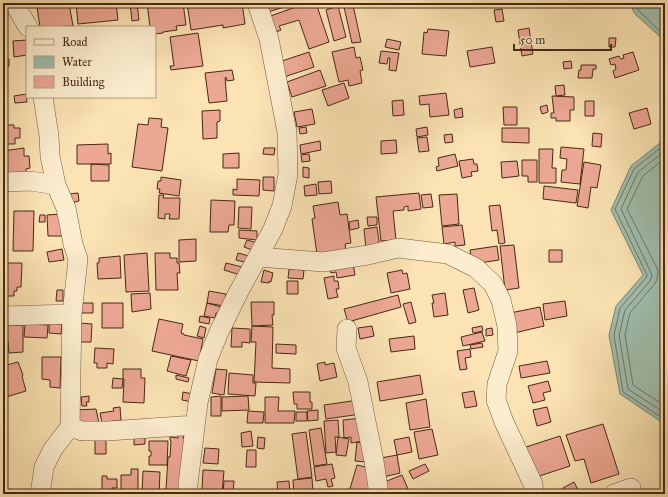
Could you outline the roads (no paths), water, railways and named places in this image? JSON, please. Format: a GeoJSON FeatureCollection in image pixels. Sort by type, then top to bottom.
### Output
{"type":"FeatureCollection","features":[{"type":"Feature","properties":{"kind":"street"},"geometry":{"type":"LineString","coordinates":[[14,3],[27,26]]}},
{"type":"Feature","properties":{"kind":"street"},"geometry":{"type":"LineString","coordinates":[[188,494],[195,425],[201,386],[208,359],[230,309],[273,229],[282,206],[288,174],[287,132],[269,39],[258,3]]}},
{"type":"Feature","properties":{"kind":"street"},"geometry":{"type":"LineString","coordinates":[[40,494],[44,467],[53,449],[70,428],[72,314],[78,259],[72,244],[66,208],[56,185],[50,156],[49,136],[43,98]]}},
{"type":"Feature","properties":{"kind":"street"},"geometry":{"type":"LineString","coordinates":[[3,182],[31,180],[56,185]]}},
{"type":"Feature","properties":{"kind":"street"},"geometry":{"type":"LineString","coordinates":[[258,257],[323,262],[368,255],[398,248],[448,254],[476,268],[493,284],[501,300],[507,326],[508,351],[497,384],[496,400],[510,437],[533,484],[534,494]]}},
{"type":"Feature","properties":{"kind":"street"},"geometry":{"type":"LineString","coordinates":[[3,316],[72,314]]}},
{"type":"Feature","properties":{"kind":"street"},"geometry":{"type":"LineString","coordinates":[[347,329],[346,348],[360,388],[379,494]]}},
{"type":"Feature","properties":{"kind":"street"},"geometry":{"type":"LineString","coordinates":[[70,428],[82,431],[195,425]]}},
{"type":"Feature","properties":{"kind":"water"},"geometry":{"type":"Polygon","coordinates":[[[629,3],[665,3],[665,41],[635,14],[629,3]]]}},
{"type":"Feature","properties":{"kind":"water"},"geometry":{"type":"Polygon","coordinates":[[[665,139],[665,422],[660,421],[620,394],[609,335],[616,306],[643,275],[611,210],[631,166],[665,139]]]}}]}
